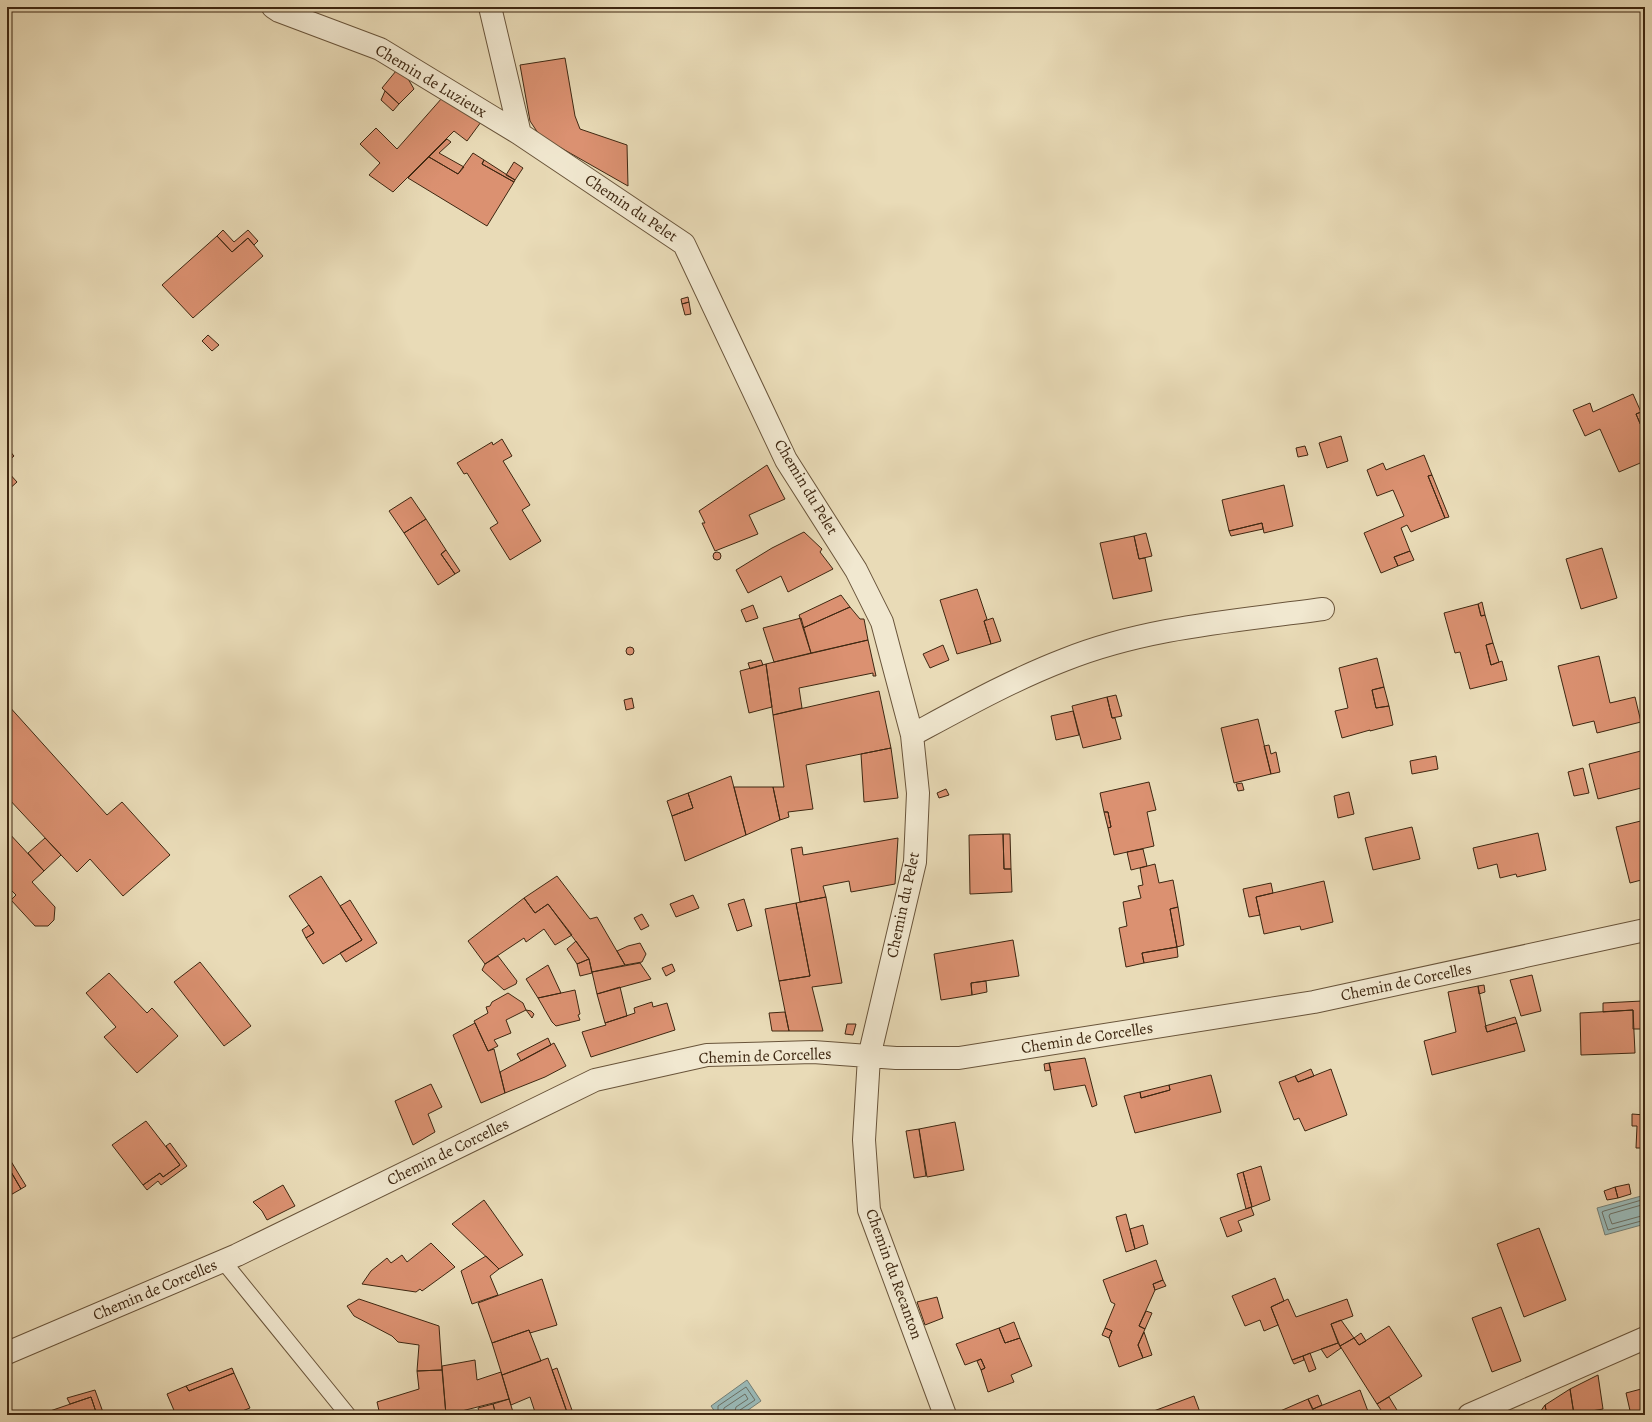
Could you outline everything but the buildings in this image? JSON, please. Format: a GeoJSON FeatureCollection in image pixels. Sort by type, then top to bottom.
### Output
{"type":"FeatureCollection","features":[{"type":"Feature","properties":{"kind":"street","name":"Chemin de Luzieux"},"geometry":{"type":"LineString","coordinates":[[273,7],[279,11],[380,49],[520,134]]}},
{"type":"Feature","properties":{"kind":"street"},"geometry":{"type":"LineString","coordinates":[[490,7],[520,134]]}},
{"type":"Feature","properties":{"kind":"street","name":"Chemin du Pelet"},"geometry":{"type":"LineString","coordinates":[[520,134],[684,244],[786,460],[856,570],[882,622],[912,735],[918,793],[915,862],[869,1057]]}},
{"type":"Feature","properties":{"kind":"street"},"geometry":{"type":"LineString","coordinates":[[912,735],[997,689],[1065,659],[1122,641],[1190,627],[1323,609]]}},
{"type":"Feature","properties":{"kind":"street","name":"Chemin de Corcelles"},"geometry":{"type":"LineString","coordinates":[[7,1353],[223,1261],[595,1080],[707,1055],[813,1052],[869,1057],[959,1058],[1314,1002],[1645,930]]}},
{"type":"Feature","properties":{"kind":"street","name":"Chemin du Recanton"},"geometry":{"type":"LineString","coordinates":[[869,1057],[864,1140],[869,1210],[945,1415]]}},
{"type":"Feature","properties":{"kind":"street"},"geometry":{"type":"LineString","coordinates":[[1469,1415],[1645,1338]]}},
{"type":"Feature","properties":{"kind":"lane"},"geometry":{"type":"LineString","coordinates":[[223,1261],[348,1415]]}},
{"type":"Feature","properties":{"kind":"water"},"geometry":{"type":"Polygon","coordinates":[[[1645,1195],[1645,1224],[1605,1235],[1597,1208],[1645,1195]]]}},
{"type":"Feature","properties":{"kind":"water"},"geometry":{"type":"Polygon","coordinates":[[[747,1380],[761,1401],[741,1415],[713,1415],[715,1412],[711,1406],[747,1380]]]}}]}
